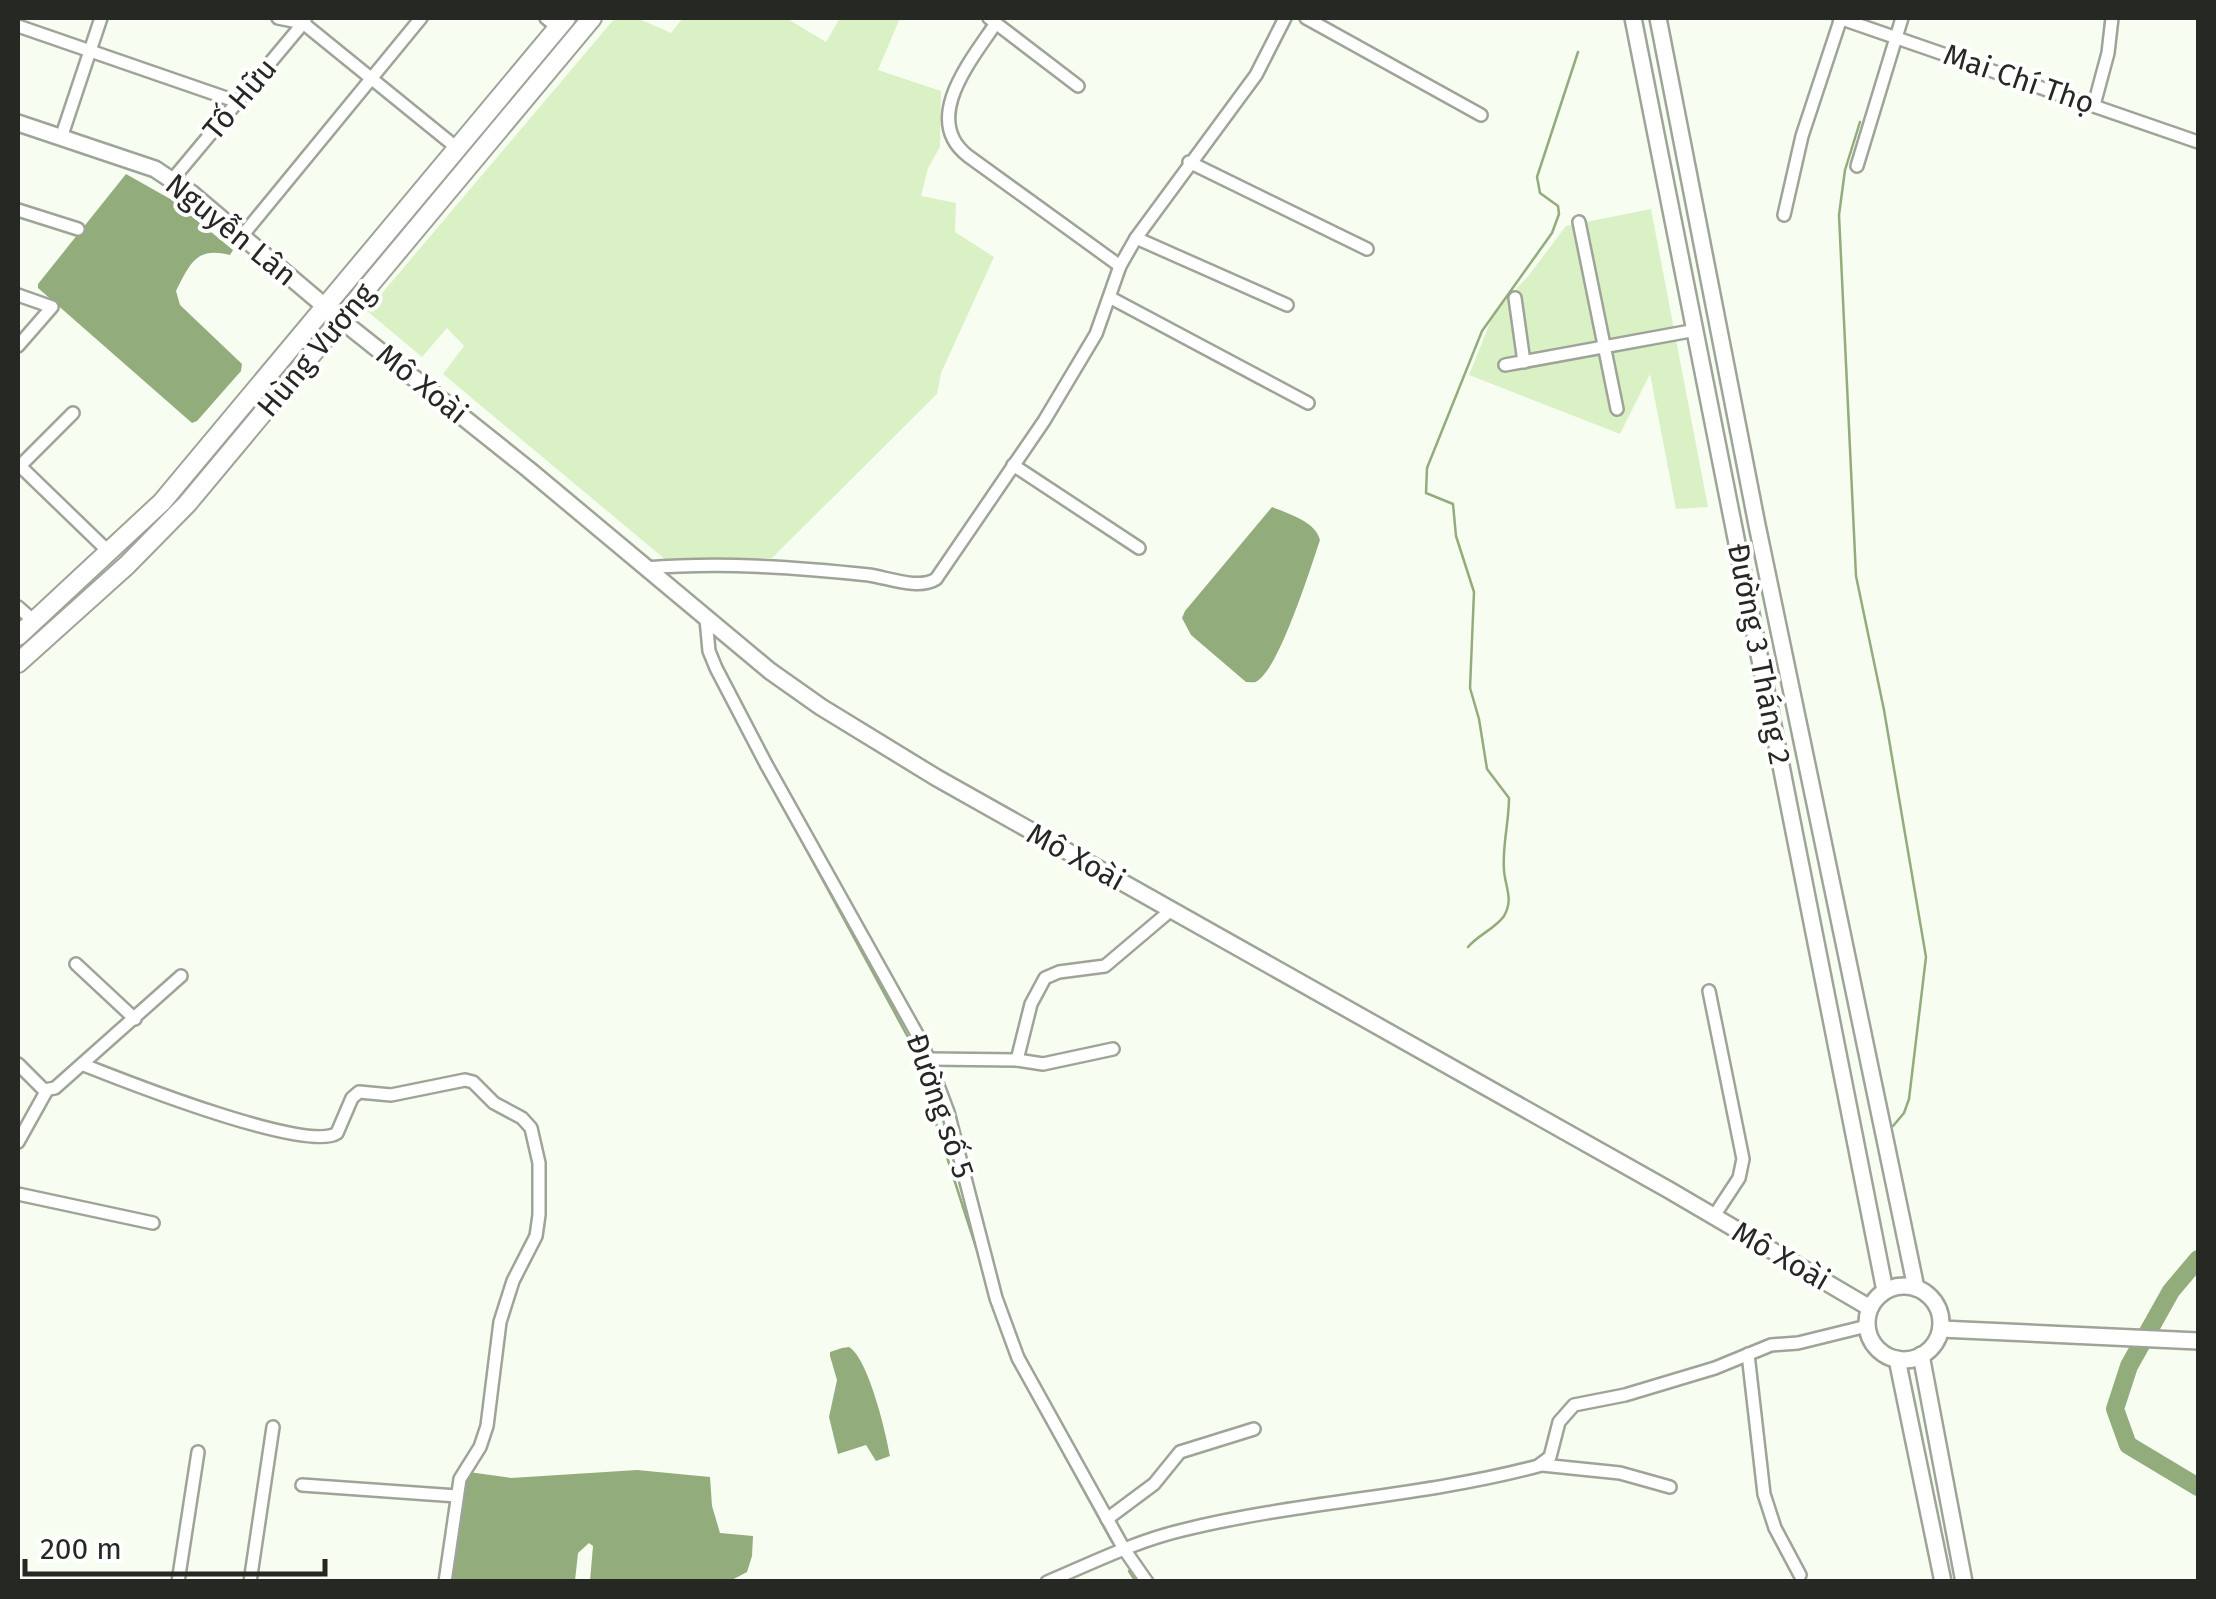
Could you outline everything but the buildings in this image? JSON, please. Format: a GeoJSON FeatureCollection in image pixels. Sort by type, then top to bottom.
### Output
{"type":"FeatureCollection","features":[{"type":"Feature","properties":{"kind":"main road","name":"Hùng Vương"},"geometry":{"type":"LineString","coordinates":[[18,636],[162,502],[592,18]]}},
{"type":"Feature","properties":{"kind":"main road","name":"Đường 3 Tháng 2"},"geometry":{"type":"LineString","coordinates":[[1633,18],[1885,1291]]}},
{"type":"Feature","properties":{"kind":"main road","name":"Đường 3 Tháng 2"},"geometry":{"type":"LineString","coordinates":[[1658,18],[1757,525],[1916,1288]]}},
{"type":"Feature","properties":{"kind":"main road","name":"Hùng Vương"},"geometry":{"type":"LineString","coordinates":[[18,663],[128,565],[178,514],[557,21]]}},
{"type":"Feature","properties":{"kind":"main road","name":"Nguyễn Lân"},"geometry":{"type":"LineString","coordinates":[[18,123],[154,168],[333,314]]}},
{"type":"Feature","properties":{"kind":"main road"},"geometry":{"type":"LineString","coordinates":[[1657,130],[1681,124]]}},
{"type":"Feature","properties":{"kind":"main road","name":"Mô Xoài"},"geometry":{"type":"LineString","coordinates":[[333,314],[528,469],[706,619],[820,707],[937,778],[1870,1308]]}},
{"type":"Feature","properties":{"kind":"main road"},"geometry":{"type":"LineString","coordinates":[[1735,528],[1757,525]]}},
{"type":"Feature","properties":{"kind":"main road"},"geometry":{"type":"LineString","coordinates":[[1832,1024],[1858,1019]]}},
{"type":"Feature","properties":{"kind":"main road"},"geometry":{"type":"LineString","coordinates":[[1904,1286],[1916,1288],[1935,1303],[1941,1329],[1930,1348],[1920,1355],[1897,1359],[1876,1347],[1866,1326],[1870,1308],[1885,1291],[1904,1286]]}},
{"type":"Feature","properties":{"kind":"main road"},"geometry":{"type":"LineString","coordinates":[[1941,1329],[2192,1341]]}},
{"type":"Feature","properties":{"kind":"main road"},"geometry":{"type":"LineString","coordinates":[[1920,1355],[1964,1582]]}},
{"type":"Feature","properties":{"kind":"main road"},"geometry":{"type":"LineString","coordinates":[[1897,1359],[1942,1582]]}},
{"type":"Feature","properties":{"kind":"street"},"geometry":{"type":"LineString","coordinates":[[61,138],[101,18]]}},
{"type":"Feature","properties":{"kind":"street"},"geometry":{"type":"LineString","coordinates":[[278,18],[306,20],[457,148]]}},
{"type":"Feature","properties":{"kind":"street"},"geometry":{"type":"LineString","coordinates":[[242,236],[421,18]]}},
{"type":"Feature","properties":{"kind":"street"},"geometry":{"type":"LineString","coordinates":[[646,568],[714,564],[782,567],[926,584],[936,579],[1044,421],[1096,334],[1120,266],[1136,238],[1256,74],[1285,18]]}},
{"type":"Feature","properties":{"kind":"street"},"geometry":{"type":"LineString","coordinates":[[1306,18],[1480,114]]}},
{"type":"Feature","properties":{"kind":"street"},"geometry":{"type":"LineString","coordinates":[[1784,215],[1802,136],[1840,18]]}},
{"type":"Feature","properties":{"kind":"street","name":"Mai Chí Thọ"},"geometry":{"type":"LineString","coordinates":[[1840,18],[2198,142]]}},
{"type":"Feature","properties":{"kind":"street"},"geometry":{"type":"LineString","coordinates":[[1856,166],[1902,18]]}},
{"type":"Feature","properties":{"kind":"street"},"geometry":{"type":"LineString","coordinates":[[2094,105],[2108,53],[2112,18]]}},
{"type":"Feature","properties":{"kind":"street","name":"Tố Hữu"},"geometry":{"type":"LineString","coordinates":[[172,180],[306,20]]}},
{"type":"Feature","properties":{"kind":"street"},"geometry":{"type":"LineString","coordinates":[[1078,86],[993,20],[952,92],[951,126],[958,148],[1120,266]]}},
{"type":"Feature","properties":{"kind":"street"},"geometry":{"type":"LineString","coordinates":[[18,26],[238,102]]}},
{"type":"Feature","properties":{"kind":"street"},"geometry":{"type":"LineString","coordinates":[[1189,162],[1367,249]]}},
{"type":"Feature","properties":{"kind":"street"},"geometry":{"type":"LineString","coordinates":[[18,210],[78,229]]}},
{"type":"Feature","properties":{"kind":"street"},"geometry":{"type":"LineString","coordinates":[[1578,222],[1617,409]]}},
{"type":"Feature","properties":{"kind":"street"},"geometry":{"type":"LineString","coordinates":[[1136,238],[1287,304]]}},
{"type":"Feature","properties":{"kind":"street"},"geometry":{"type":"LineString","coordinates":[[18,295],[52,307],[18,346]]}},
{"type":"Feature","properties":{"kind":"street"},"geometry":{"type":"LineString","coordinates":[[1111,298],[1308,402]]}},
{"type":"Feature","properties":{"kind":"street"},"geometry":{"type":"LineString","coordinates":[[1514,298],[1524,362]]}},
{"type":"Feature","properties":{"kind":"street"},"geometry":{"type":"LineString","coordinates":[[1505,366],[1696,330]]}},
{"type":"Feature","properties":{"kind":"street"},"geometry":{"type":"LineString","coordinates":[[73,413],[19,464],[110,553]]}},
{"type":"Feature","properties":{"kind":"street"},"geometry":{"type":"LineString","coordinates":[[1013,465],[1139,548]]}},
{"type":"Feature","properties":{"kind":"street"},"geometry":{"type":"LineString","coordinates":[[18,606],[34,621]]}},
{"type":"Feature","properties":{"kind":"street","name":"Đường số 5"},"geometry":{"type":"LineString","coordinates":[[706,619],[713,662],[928,1059],[957,1143],[996,1298],[1018,1358],[1124,1549],[1147,1582]]}},
{"type":"Feature","properties":{"kind":"street"},"geometry":{"type":"LineString","coordinates":[[1017,1060],[1031,1004],[1045,978],[1059,972],[1106,966],[1170,911]]}},
{"type":"Feature","properties":{"kind":"street"},"geometry":{"type":"LineString","coordinates":[[76,964],[135,1018]]}},
{"type":"Feature","properties":{"kind":"street"},"geometry":{"type":"LineString","coordinates":[[18,1142],[48,1090],[84,1065],[180,976]]}},
{"type":"Feature","properties":{"kind":"street"},"geometry":{"type":"LineString","coordinates":[[1709,990],[1743,1158],[1739,1178],[1714,1216]]}},
{"type":"Feature","properties":{"kind":"street"},"geometry":{"type":"LineString","coordinates":[[928,1059],[1043,1064],[1113,1049]]}},
{"type":"Feature","properties":{"kind":"street"},"geometry":{"type":"LineString","coordinates":[[18,1064],[34,1082],[48,1090]]}},
{"type":"Feature","properties":{"kind":"street"},"geometry":{"type":"LineString","coordinates":[[84,1065],[222,1115],[274,1130],[323,1138],[337,1134],[356,1093],[391,1095],[465,1080],[526,1122],[534,1136],[539,1163],[538,1227],[513,1281],[496,1340],[490,1414],[483,1440],[462,1472],[445,1582]]}},
{"type":"Feature","properties":{"kind":"street"},"geometry":{"type":"LineString","coordinates":[[18,1194],[154,1224]]}},
{"type":"Feature","properties":{"kind":"street"},"geometry":{"type":"LineString","coordinates":[[1538,1466],[1550,1457],[1559,1422],[1570,1407],[1626,1395],[1770,1344],[1798,1343],[1866,1326]]}},
{"type":"Feature","properties":{"kind":"street"},"geometry":{"type":"LineString","coordinates":[[1748,1354],[1764,1494],[1775,1528],[1800,1575]]}},
{"type":"Feature","properties":{"kind":"street"},"geometry":{"type":"LineString","coordinates":[[250,1582],[272,1427]]}},
{"type":"Feature","properties":{"kind":"street"},"geometry":{"type":"LineString","coordinates":[[1107,1519],[1154,1484],[1180,1452],[1254,1429]]}},
{"type":"Feature","properties":{"kind":"street"},"geometry":{"type":"LineString","coordinates":[[178,1582],[198,1452]]}},
{"type":"Feature","properties":{"kind":"street"},"geometry":{"type":"LineString","coordinates":[[1047,1582],[1167,1534],[1214,1523],[1383,1498],[1538,1466],[1620,1473],[1670,1488]]}},
{"type":"Feature","properties":{"kind":"street"},"geometry":{"type":"LineString","coordinates":[[302,1485],[456,1496]]}},
{"type":"Feature","properties":{"kind":"shaded area"},"geometry":{"type":"Polygon","coordinates":[[[615,18],[637,18],[671,33],[683,18],[786,18],[826,42],[840,18],[900,18],[878,70],[941,91],[940,147],[928,168],[921,196],[956,203],[955,232],[994,257],[941,373],[937,394],[772,558],[666,560],[443,374],[464,346],[447,328],[422,357],[367,311],[615,18]]]}},
{"type":"Feature","properties":{"kind":"shaded area"},"geometry":{"type":"Polygon","coordinates":[[[126,174],[172,200],[233,250],[230,255],[202,255],[176,291],[180,305],[242,364],[241,371],[192,423],[38,288],[126,174]]]}},
{"type":"Feature","properties":{"kind":"shaded area"},"geometry":{"type":"Polygon","coordinates":[[[1651,209],[1708,507],[1676,509],[1650,374],[1620,434],[1469,375],[1494,313],[1566,226],[1651,209]]]}},
{"type":"Feature","properties":{"kind":"shaded area"},"geometry":{"type":"Polygon","coordinates":[[[1272,507],[1308,523],[1320,540],[1278,652],[1261,678],[1246,682],[1191,635],[1182,618],[1272,507]]]}},
{"type":"Feature","properties":{"kind":"shaded area"},"geometry":{"type":"Polygon","coordinates":[[[849,1347],[863,1365],[890,1456],[876,1461],[866,1445],[838,1454],[829,1417],[837,1380],[830,1352],[849,1347]]]}},
{"type":"Feature","properties":{"kind":"shaded area"},"geometry":{"type":"Polygon","coordinates":[[[637,1470],[710,1477],[712,1506],[720,1533],[753,1536],[747,1572],[730,1581],[590,1581],[593,1546],[589,1543],[578,1553],[575,1581],[452,1582],[461,1483],[469,1472],[511,1478],[637,1470]]]}},
{"type":"Feature","properties":{"kind":"waterway"},"geometry":{"type":"LineString","coordinates":[[1468,947],[1501,920],[1507,910],[1504,861],[1509,798],[1487,769],[1470,688],[1474,592],[1456,536],[1453,504],[1426,493],[1427,468],[1482,331],[1552,233],[1559,214],[1558,206],[1540,193],[1537,177],[1578,52]]}},
{"type":"Feature","properties":{"kind":"waterway"},"geometry":{"type":"LineString","coordinates":[[1860,122],[1845,170],[1839,215],[1856,576],[1884,710],[1926,957],[1909,1099],[1893,1126]]}},
{"type":"Feature","properties":{"kind":"waterway"},"geometry":{"type":"LineString","coordinates":[[781,803],[909,1039],[982,1266]]}},
{"type":"Feature","properties":{"kind":"waterway"},"geometry":{"type":"LineString","coordinates":[[2198,1259],[2171,1291],[2129,1366],[2115,1409],[2128,1445],[2198,1487]]}},
{"type":"Feature","properties":{"kind":"waterway"},"geometry":{"type":"LineString","coordinates":[[1005,1340],[1112,1542]]}},
{"type":"Feature","properties":{"kind":"waterway"},"geometry":{"type":"LineString","coordinates":[[1129,1571],[1136,1582]]}}]}
